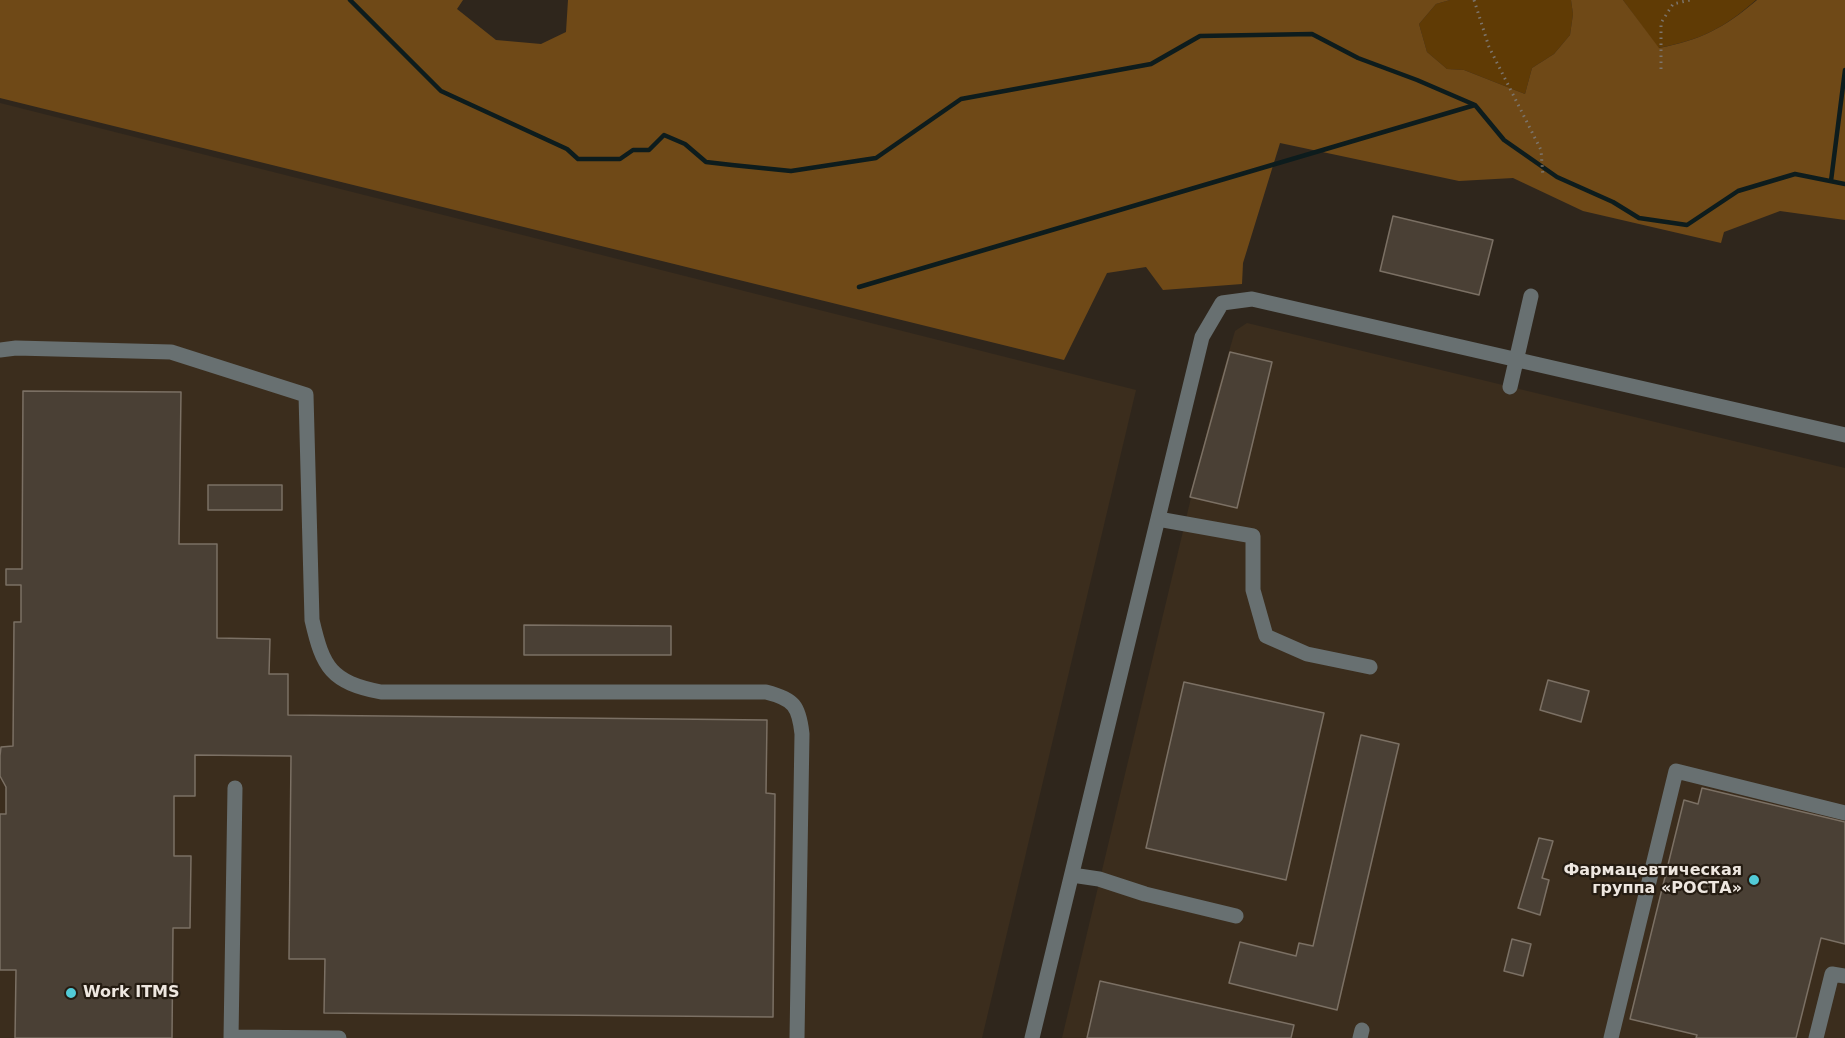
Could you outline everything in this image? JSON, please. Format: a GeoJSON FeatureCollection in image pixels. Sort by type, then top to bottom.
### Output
{"type":"FeatureCollection","features":[{"type":"Feature","properties":{"kind":"street"},"geometry":{"type":"LineString","coordinates":[[1510,387],[1531,296]]}},
{"type":"Feature","properties":{"kind":"street"},"geometry":{"type":"LineString","coordinates":[[1032,1038],[1202,337],[1222,303],[1252,298],[1845,435]]}},
{"type":"Feature","properties":{"kind":"street"},"geometry":{"type":"LineString","coordinates":[[0,350],[16,348],[171,352],[306,395],[312,620],[318,648],[333,673],[352,687],[381,693],[766,692],[787,698],[800,714],[802,734],[797,1038]]}},
{"type":"Feature","properties":{"kind":"street"},"geometry":{"type":"LineString","coordinates":[[1158,519],[1253,536],[1253,590],[1266,636],[1307,654],[1370,667]]}},
{"type":"Feature","properties":{"kind":"street"},"geometry":{"type":"LineString","coordinates":[[1611,1038],[1676,771],[1845,813]]}},
{"type":"Feature","properties":{"kind":"street"},"geometry":{"type":"LineString","coordinates":[[235,789],[231,1038],[339,1038]]}},
{"type":"Feature","properties":{"kind":"street"},"geometry":{"type":"LineString","coordinates":[[1072,875],[1099,879],[1145,894],[1236,916]]}},
{"type":"Feature","properties":{"kind":"street"},"geometry":{"type":"LineString","coordinates":[[1816,1038],[1832,974],[1845,976]]}},
{"type":"Feature","properties":{"kind":"path"},"geometry":{"type":"LineString","coordinates":[[1474,0],[1489,47],[1541,150],[1543,177]]}},
{"type":"Feature","properties":{"kind":"path"},"geometry":{"type":"LineString","coordinates":[[1667,0],[1673,4]]}},
{"type":"Feature","properties":{"kind":"path"},"geometry":{"type":"LineString","coordinates":[[1662,69],[1661,23],[1673,4],[1690,0]]}},
{"type":"Feature","properties":{"kind":"shaded area"},"geometry":{"type":"Polygon","coordinates":[[[0,0],[463,0],[457,9],[496,40],[541,44],[566,32],[568,0],[1450,0],[1436,4],[1419,24],[1427,52],[1447,69],[1464,70],[1525,94],[1532,68],[1554,54],[1570,35],[1573,14],[1571,0],[1623,0],[1659,48],[1711,32],[1757,0],[1845,0],[1845,220],[1780,211],[1724,232],[1721,243],[1583,211],[1513,178],[1459,181],[1280,143],[1243,263],[1242,284],[1163,290],[1146,267],[1107,273],[1064,360],[0,98],[0,0]]]}},
{"type":"Feature","properties":{"kind":"shaded area"},"geometry":{"type":"Polygon","coordinates":[[[1450,0],[1571,0],[1573,14],[1570,35],[1554,54],[1532,68],[1525,94],[1464,70],[1447,69],[1427,52],[1419,24],[1436,4],[1450,0]]]}},
{"type":"Feature","properties":{"kind":"shaded area"},"geometry":{"type":"Polygon","coordinates":[[[1623,0],[1756,0],[1711,32],[1658,48],[1623,0]]]}},
{"type":"Feature","properties":{"kind":"shaded area"},"geometry":{"type":"Polygon","coordinates":[[[0,103],[1136,390],[982,1038],[0,1038],[0,103]]]}},
{"type":"Feature","properties":{"kind":"shaded area"},"geometry":{"type":"Polygon","coordinates":[[[1247,323],[1845,468],[1845,1038],[1062,1038],[1212,410],[1235,331],[1247,323]]]}},
{"type":"Feature","properties":{"kind":"building"},"geometry":{"type":"Polygon","coordinates":[[[1393,216],[1493,240],[1479,295],[1380,271],[1393,216]]]}},
{"type":"Feature","properties":{"kind":"building"},"geometry":{"type":"Polygon","coordinates":[[[1230,352],[1272,362],[1237,508],[1190,497],[1230,352]]]}},
{"type":"Feature","properties":{"kind":"building"},"geometry":{"type":"Polygon","coordinates":[[[23,391],[181,392],[179,544],[217,544],[217,638],[270,639],[269,674],[288,674],[288,715],[767,720],[766,793],[775,794],[773,1017],[324,1013],[325,959],[289,959],[291,756],[195,755],[195,796],[174,796],[174,856],[191,856],[190,928],[173,928],[172,1038],[15,1038],[16,970],[0,970],[0,814],[6,814],[6,787],[0,776],[0,756],[1,747],[13,746],[14,622],[21,622],[21,585],[6,585],[6,569],[22,569],[23,391]]]}},
{"type":"Feature","properties":{"kind":"building"},"geometry":{"type":"Polygon","coordinates":[[[208,485],[282,485],[282,510],[208,510],[208,485]]]}},
{"type":"Feature","properties":{"kind":"building"},"geometry":{"type":"Polygon","coordinates":[[[524,625],[671,626],[671,655],[524,655],[524,625]]]}},
{"type":"Feature","properties":{"kind":"building"},"geometry":{"type":"Polygon","coordinates":[[[1548,680],[1589,691],[1581,722],[1540,710],[1548,680]]]}},
{"type":"Feature","properties":{"kind":"building"},"geometry":{"type":"Polygon","coordinates":[[[1184,682],[1324,713],[1286,880],[1146,848],[1184,682]]]}},
{"type":"Feature","properties":{"kind":"building"},"geometry":{"type":"Polygon","coordinates":[[[1361,735],[1399,744],[1337,1010],[1229,983],[1240,942],[1296,956],[1299,943],[1313,946],[1361,735]]]}},
{"type":"Feature","properties":{"kind":"building","name":"Фармацевтическая группа «РОСТА»"},"geometry":{"type":"Polygon","coordinates":[[[1702,788],[1845,822],[1845,944],[1821,938],[1796,1038],[1696,1038],[1697,1035],[1630,1019],[1684,800],[1698,804],[1702,788]]]}},
{"type":"Feature","properties":{"kind":"building"},"geometry":{"type":"Polygon","coordinates":[[[1539,838],[1553,841],[1542,878],[1549,880],[1540,915],[1518,908],[1539,838]]]}},
{"type":"Feature","properties":{"kind":"building"},"geometry":{"type":"Polygon","coordinates":[[[1512,939],[1531,944],[1523,976],[1504,971],[1512,939]]]}},
{"type":"Feature","properties":{"kind":"building"},"geometry":{"type":"Polygon","coordinates":[[[1100,981],[1294,1025],[1291,1038],[1087,1038],[1100,981]]]}},
{"type":"Feature","properties":{"kind":"waterway"},"geometry":{"type":"LineString","coordinates":[[350,0],[441,91],[567,149],[578,159],[620,159],[633,150],[649,150],[664,135],[685,144],[706,162],[732,165],[791,171],[876,158],[961,99],[1151,64],[1200,36],[1312,34],[1358,58],[1475,105],[1504,140],[1557,177],[1613,202],[1639,218],[1687,225],[1738,191],[1795,174],[1845,184]]}},
{"type":"Feature","properties":{"kind":"waterway"},"geometry":{"type":"LineString","coordinates":[[1831,181],[1845,70]]}},
{"type":"Feature","properties":{"kind":"waterway"},"geometry":{"type":"LineString","coordinates":[[859,287],[1475,105]]}},
{"type":"Feature","properties":{"kind":"place","name":"Фармацевтическая группа «РОСТА»"},"geometry":{"type":"Point","coordinates":[1754,880]}},
{"type":"Feature","properties":{"kind":"place","name":"Work ITMS"},"geometry":{"type":"Point","coordinates":[71,993]}}]}
